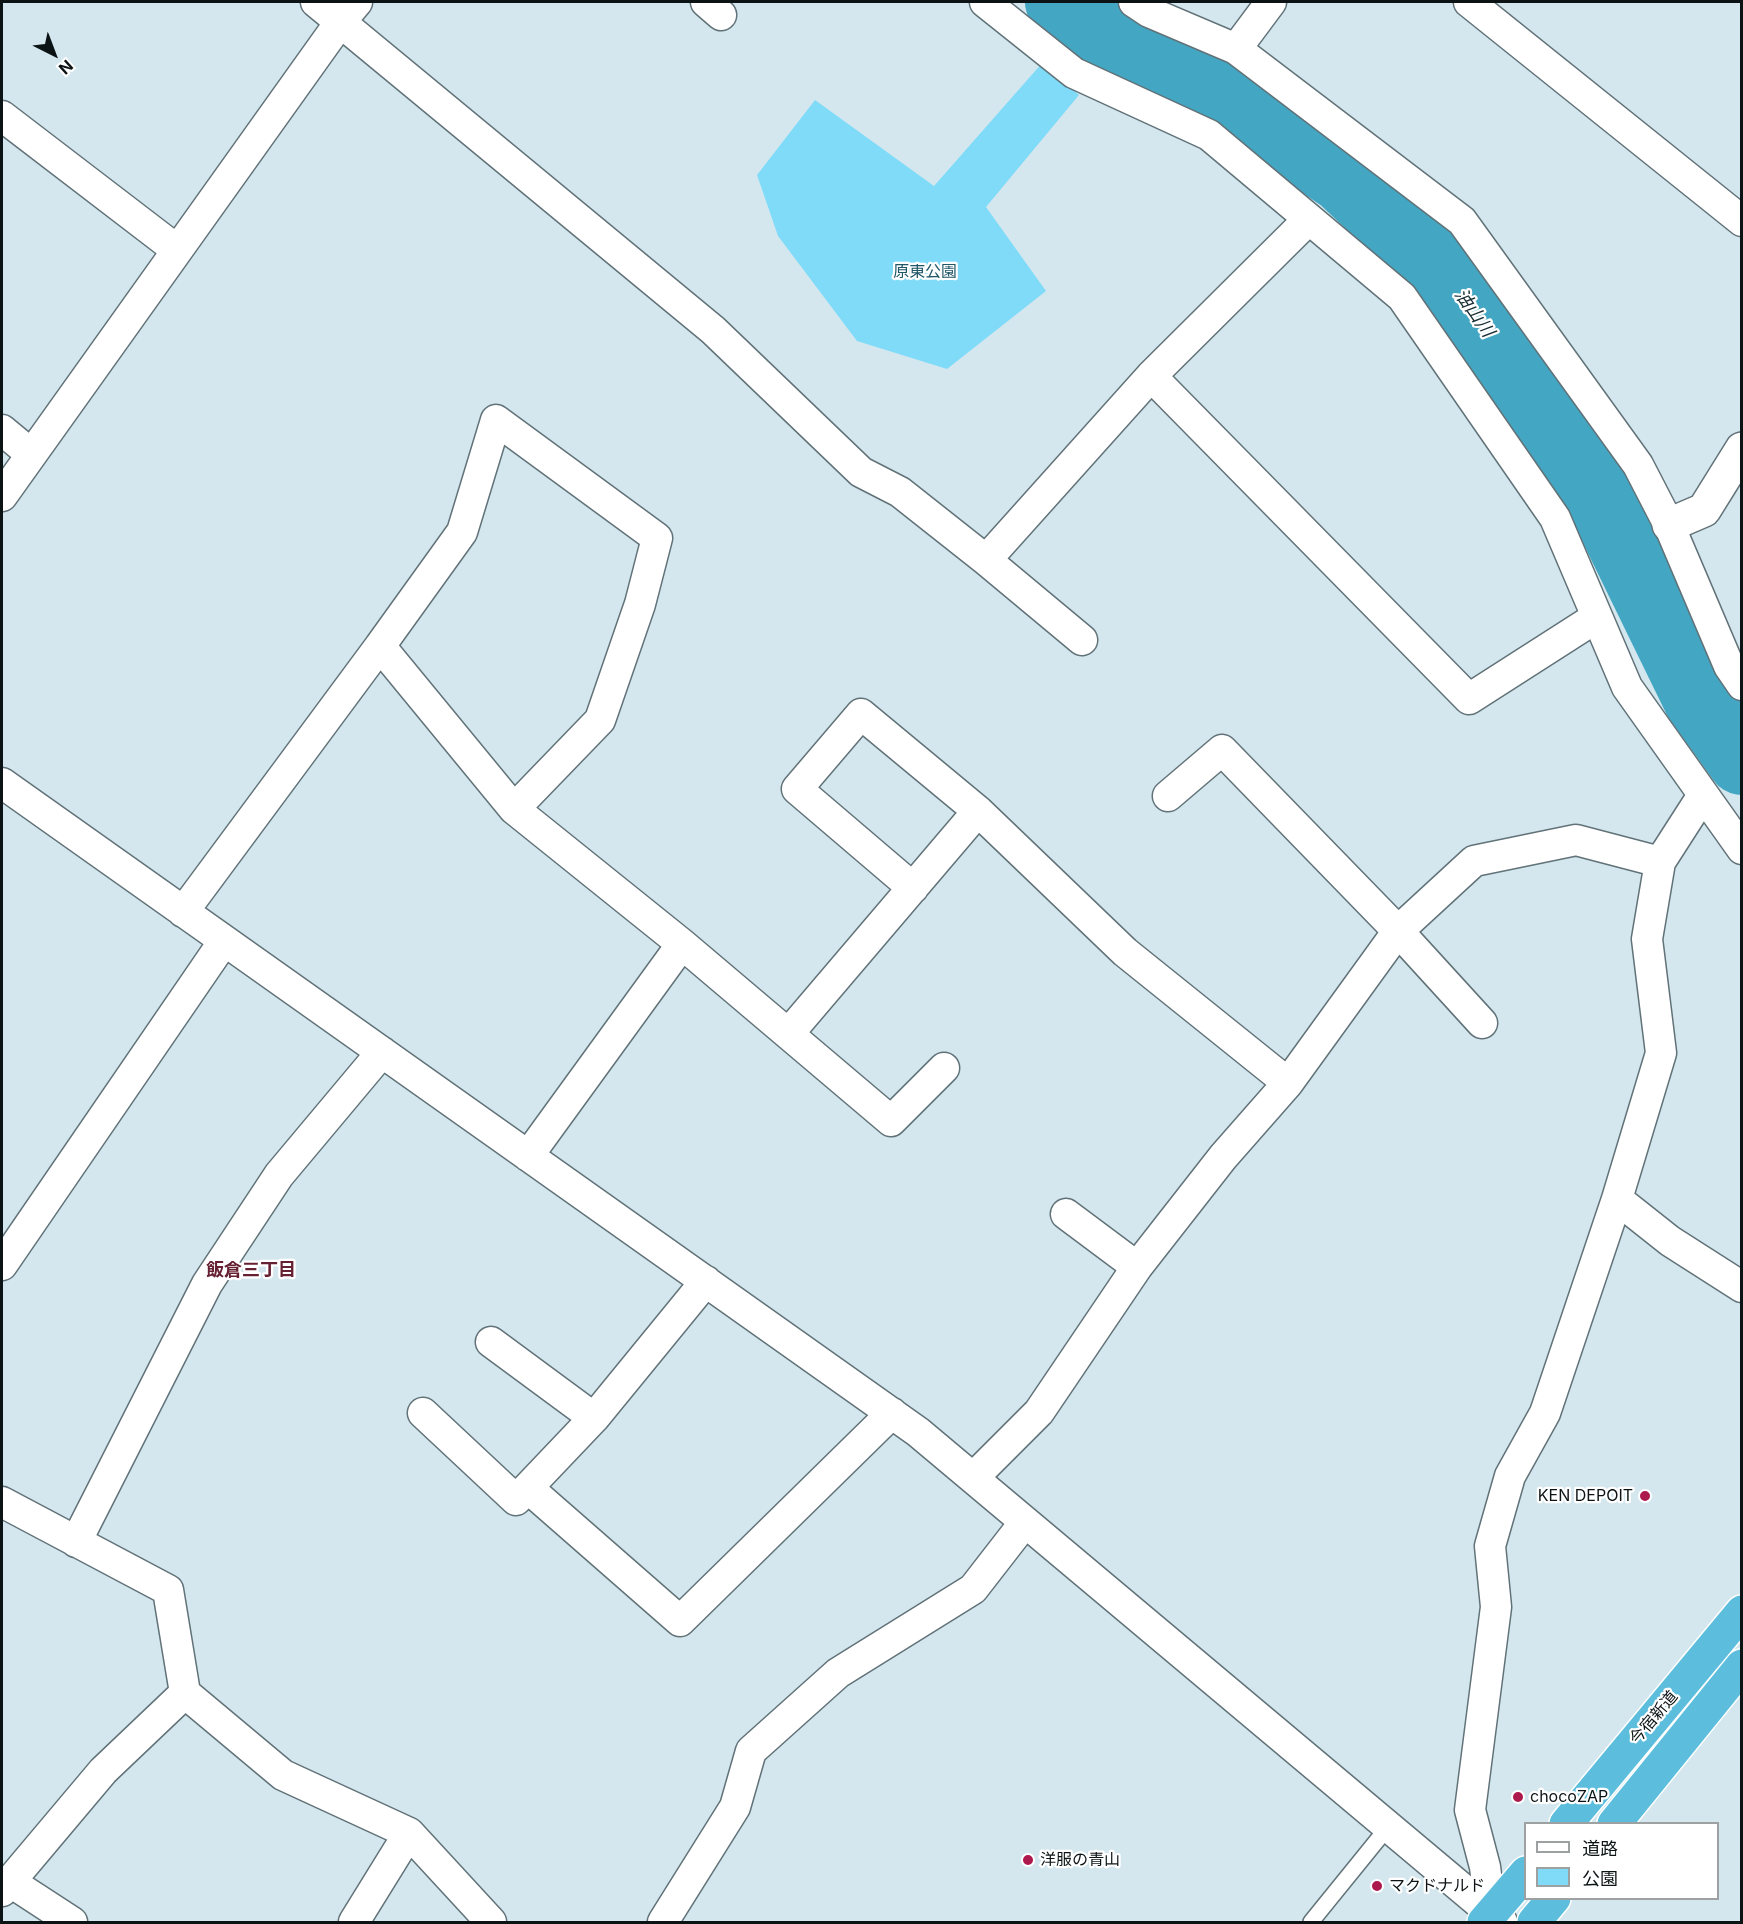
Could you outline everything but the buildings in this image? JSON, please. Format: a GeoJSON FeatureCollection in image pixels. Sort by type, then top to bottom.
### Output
{"type":"FeatureCollection","features":[{"type":"Feature","properties":{"kind":"highway","name":"今宿新道"},"geometry":{"type":"LineString","coordinates":[[1568,1822],[1742,1612]]}},
{"type":"Feature","properties":{"kind":"highway"},"geometry":{"type":"LineString","coordinates":[[1616,1822],[1742,1666]]}},
{"type":"Feature","properties":{"kind":"highway"},"geometry":{"type":"LineString","coordinates":[[1492,1920],[1524,1876]]}},
{"type":"Feature","properties":{"kind":"highway"},"geometry":{"type":"LineString","coordinates":[[1534,1923],[1553,1900]]}},
{"type":"Feature","properties":{"kind":"street"},"geometry":{"type":"LineString","coordinates":[[316,2],[349,11],[713,330],[861,472],[900,492],[1082,640]]}},
{"type":"Feature","properties":{"kind":"street"},"geometry":{"type":"LineString","coordinates":[[985,2],[1074,73],[1209,135],[1402,297],[1556,518],[1627,687],[1742,849]]}},
{"type":"Feature","properties":{"kind":"street"},"geometry":{"type":"LineString","coordinates":[[1134,2],[1149,12],[1236,49],[1462,221],[1638,465],[1669,525],[1729,666],[1742,685]]}},
{"type":"Feature","properties":{"kind":"street"},"geometry":{"type":"LineString","coordinates":[[1236,49],[1271,2]]}},
{"type":"Feature","properties":{"kind":"street"},"geometry":{"type":"LineString","coordinates":[[1469,2],[1742,221]]}},
{"type":"Feature","properties":{"kind":"street"},"geometry":{"type":"LineString","coordinates":[[2,496],[349,11]]}},
{"type":"Feature","properties":{"kind":"street"},"geometry":{"type":"LineString","coordinates":[[2,116],[177,250]]}},
{"type":"Feature","properties":{"kind":"street"},"geometry":{"type":"LineString","coordinates":[[986,560],[1151,376],[1309,219]]}},
{"type":"Feature","properties":{"kind":"street"},"geometry":{"type":"LineString","coordinates":[[1151,376],[1469,699],[1597,617]]}},
{"type":"Feature","properties":{"kind":"street"},"geometry":{"type":"LineString","coordinates":[[183,912],[462,532],[496,420],[657,538],[640,604],[600,720],[514,809]]}},
{"type":"Feature","properties":{"kind":"street"},"geometry":{"type":"LineString","coordinates":[[2,429],[31,454]]}},
{"type":"Feature","properties":{"kind":"street"},"geometry":{"type":"LineString","coordinates":[[1669,525],[1704,510],[1742,449]]}},
{"type":"Feature","properties":{"kind":"street"},"geometry":{"type":"LineString","coordinates":[[380,646],[514,809],[789,1033],[891,1121],[945,1068]]}},
{"type":"Feature","properties":{"kind":"street"},"geometry":{"type":"LineString","coordinates":[[913,888],[797,789],[861,714],[978,811],[1125,952],[1288,1083]]}},
{"type":"Feature","properties":{"kind":"street"},"geometry":{"type":"LineString","coordinates":[[1168,796],[1222,750],[1398,931],[1482,1023]]}},
{"type":"Feature","properties":{"kind":"street"},"geometry":{"type":"LineString","coordinates":[[2,783],[892,1413],[974,1478],[1388,1827],[1492,1920]]}},
{"type":"Feature","properties":{"kind":"street"},"geometry":{"type":"LineString","coordinates":[[1492,1920],[1485,1867],[1470,1810],[1496,1607],[1490,1546],[1510,1476],[1545,1413],[1617,1199],[1661,1053],[1647,939],[1660,862],[1703,795]]}},
{"type":"Feature","properties":{"kind":"street"},"geometry":{"type":"LineString","coordinates":[[789,1033],[978,811]]}},
{"type":"Feature","properties":{"kind":"street"},"geometry":{"type":"LineString","coordinates":[[974,1478],[1039,1413],[1137,1267],[1223,1158],[1288,1083],[1398,931],[1474,861],[1576,840],[1660,862]]}},
{"type":"Feature","properties":{"kind":"street"},"geometry":{"type":"LineString","coordinates":[[2,1265],[225,941]]}},
{"type":"Feature","properties":{"kind":"street"},"geometry":{"type":"LineString","coordinates":[[528,1156],[681,944]]}},
{"type":"Feature","properties":{"kind":"street"},"geometry":{"type":"LineString","coordinates":[[76,1542],[207,1284],[279,1175],[382,1052]]}},
{"type":"Feature","properties":{"kind":"street"},"geometry":{"type":"LineString","coordinates":[[1617,1199],[1670,1241],[1742,1287]]}},
{"type":"Feature","properties":{"kind":"street"},"geometry":{"type":"LineString","coordinates":[[1066,1214],[1137,1267]]}},
{"type":"Feature","properties":{"kind":"street"},"geometry":{"type":"LineString","coordinates":[[423,1413],[516,1500],[594,1418],[706,1281]]}},
{"type":"Feature","properties":{"kind":"street"},"geometry":{"type":"LineString","coordinates":[[491,1342],[594,1418]]}},
{"type":"Feature","properties":{"kind":"street"},"geometry":{"type":"LineString","coordinates":[[528,1488],[681,1621],[892,1413]]}},
{"type":"Feature","properties":{"kind":"street"},"geometry":{"type":"LineString","coordinates":[[5,1512],[76,1542],[168,1590],[185,1694],[282,1775],[409,1833],[491,1923]]}},
{"type":"Feature","properties":{"kind":"street"},"geometry":{"type":"LineString","coordinates":[[663,1923],[735,1807],[752,1751],[838,1673],[973,1589],[1025,1522]]}},
{"type":"Feature","properties":{"kind":"street"},"geometry":{"type":"LineString","coordinates":[[72,1923],[5,1886],[103,1771],[185,1694]]}},
{"type":"Feature","properties":{"kind":"street"},"geometry":{"type":"LineString","coordinates":[[354,1923],[409,1833]]}},
{"type":"Feature","properties":{"kind":"lane"},"geometry":{"type":"LineString","coordinates":[[1311,1923],[1388,1827]]}},
{"type":"Feature","properties":{"kind":"green space","name":"原東公園"},"geometry":{"type":"Polygon","coordinates":[[[1043,62],[1079,95],[986,207],[1046,291],[947,369],[857,341],[778,236],[757,175],[815,100],[934,186],[1043,62]]]}},
{"type":"Feature","properties":{"kind":"waterway","name":"油山川"},"geometry":{"type":"LineString","coordinates":[[1060,2],[1093,26],[1207,86],[1343,178],[1449,278],[1598,494],[1698,699],[1742,760]]}},
{"type":"Feature","properties":{"kind":"place","name":"KEN DEPOIT"},"geometry":{"type":"Point","coordinates":[1645,1496]}},
{"type":"Feature","properties":{"kind":"place","name":"chocoZAP"},"geometry":{"type":"Point","coordinates":[1518,1797]}},
{"type":"Feature","properties":{"kind":"place","name":"洋服の青山"},"geometry":{"type":"Point","coordinates":[1028,1860]}},
{"type":"Feature","properties":{"kind":"place","name":"マクドナルド"},"geometry":{"type":"Point","coordinates":[1377,1886]}},
{"type":"Feature","properties":{"kind":"district","name":"飯倉三丁目"},"geometry":{"type":"Point","coordinates":[251,1271]}}]}
